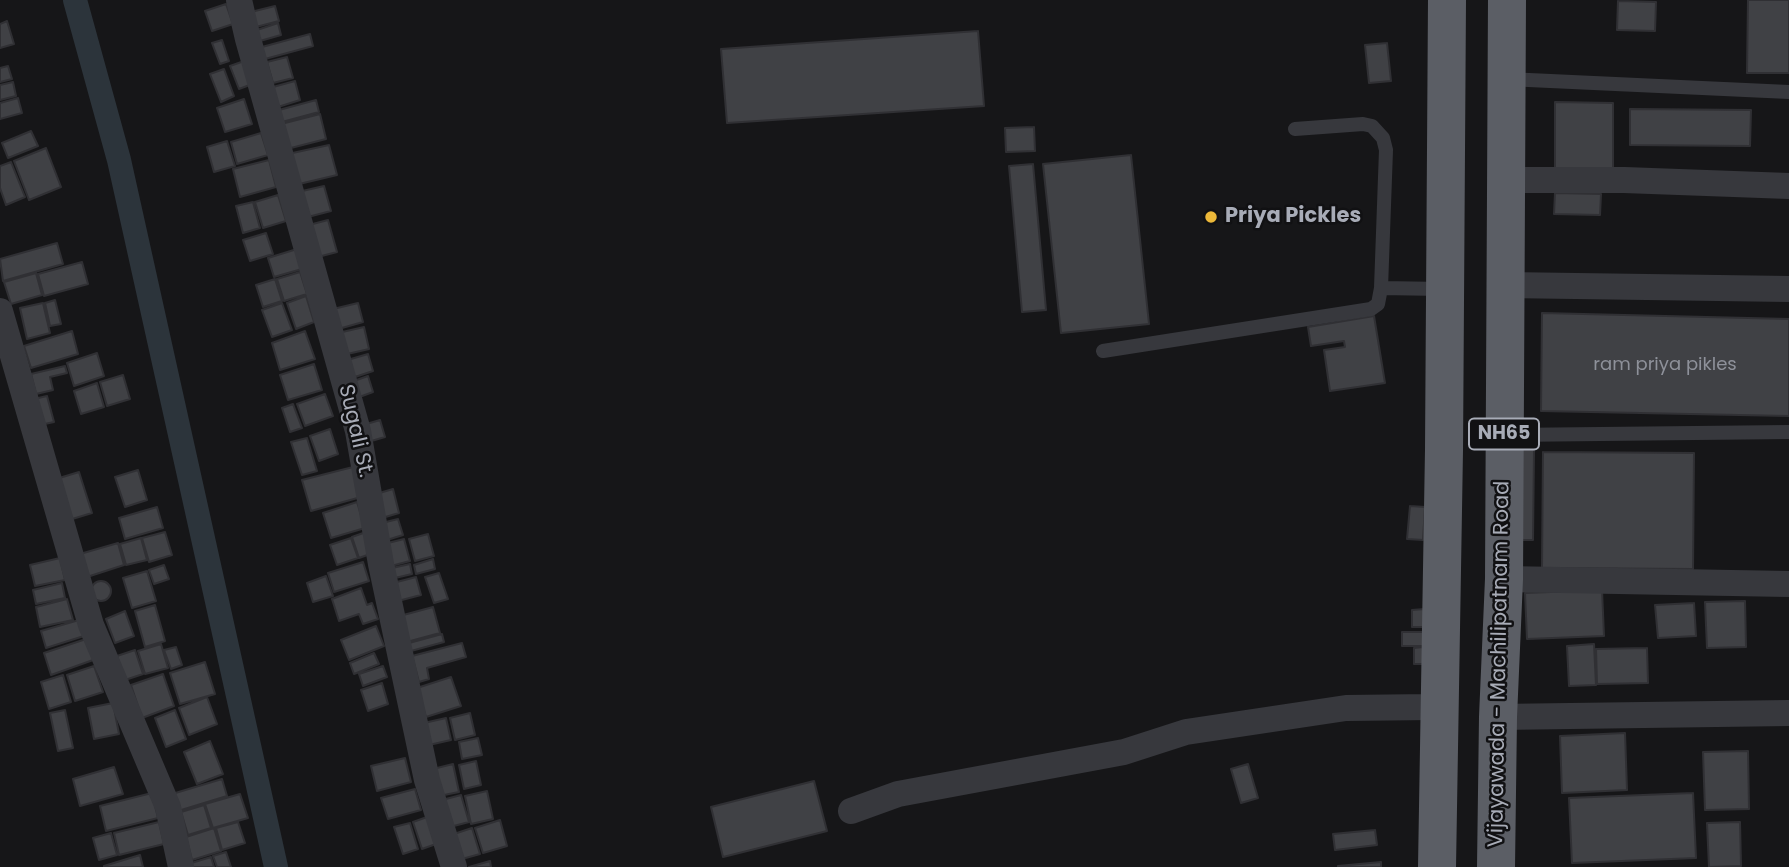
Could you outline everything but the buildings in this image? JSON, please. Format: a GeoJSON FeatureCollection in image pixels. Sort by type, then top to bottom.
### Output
{"type":"FeatureCollection","features":[{"type":"Feature","properties":{"kind":"highway","name":"NH65"},"geometry":{"type":"LineString","coordinates":[[1437,867],[1447,0]]}},
{"type":"Feature","properties":{"kind":"highway","name":"Vijayawada - Machilipatnam Road"},"geometry":{"type":"LineString","coordinates":[[1496,867],[1498,717],[1504,579],[1507,0]]}},
{"type":"Feature","properties":{"kind":"street","name":"Sugali St."},"geometry":{"type":"LineString","coordinates":[[239,0],[358,431],[381,564],[427,780],[454,867]]}},
{"type":"Feature","properties":{"kind":"street"},"geometry":{"type":"LineString","coordinates":[[1506,180],[1624,180],[1789,186]]}},
{"type":"Feature","properties":{"kind":"street"},"geometry":{"type":"LineString","coordinates":[[1505,285],[1789,289]]}},
{"type":"Feature","properties":{"kind":"street"},"geometry":{"type":"LineString","coordinates":[[0,311],[91,625],[168,807],[181,867]]}},
{"type":"Feature","properties":{"kind":"street"},"geometry":{"type":"LineString","coordinates":[[1504,579],[1789,584]]}},
{"type":"Feature","properties":{"kind":"street"},"geometry":{"type":"LineString","coordinates":[[851,811],[898,794],[1124,752],[1186,732],[1346,708],[1431,707],[1440,701]]}},
{"type":"Feature","properties":{"kind":"street"},"geometry":{"type":"LineString","coordinates":[[1498,717],[1789,713]]}},
{"type":"Feature","properties":{"kind":"lane"},"geometry":{"type":"LineString","coordinates":[[1507,79],[1789,92]]}},
{"type":"Feature","properties":{"kind":"lane"},"geometry":{"type":"LineString","coordinates":[[1103,351],[1371,309],[1378,304],[1381,288],[1386,150],[1383,138],[1372,127],[1363,124],[1295,129]]}},
{"type":"Feature","properties":{"kind":"lane"},"geometry":{"type":"LineString","coordinates":[[1381,288],[1445,289]]}},
{"type":"Feature","properties":{"kind":"lane"},"geometry":{"type":"LineString","coordinates":[[1504,435],[1789,432]]}},
{"type":"Feature","properties":{"kind":"waterway"},"geometry":{"type":"LineString","coordinates":[[75,0],[119,160],[276,867]]}},
{"type":"Feature","properties":{"kind":"place","name":"Priya Pickles"},"geometry":{"type":"Point","coordinates":[1211,217]}}]}
